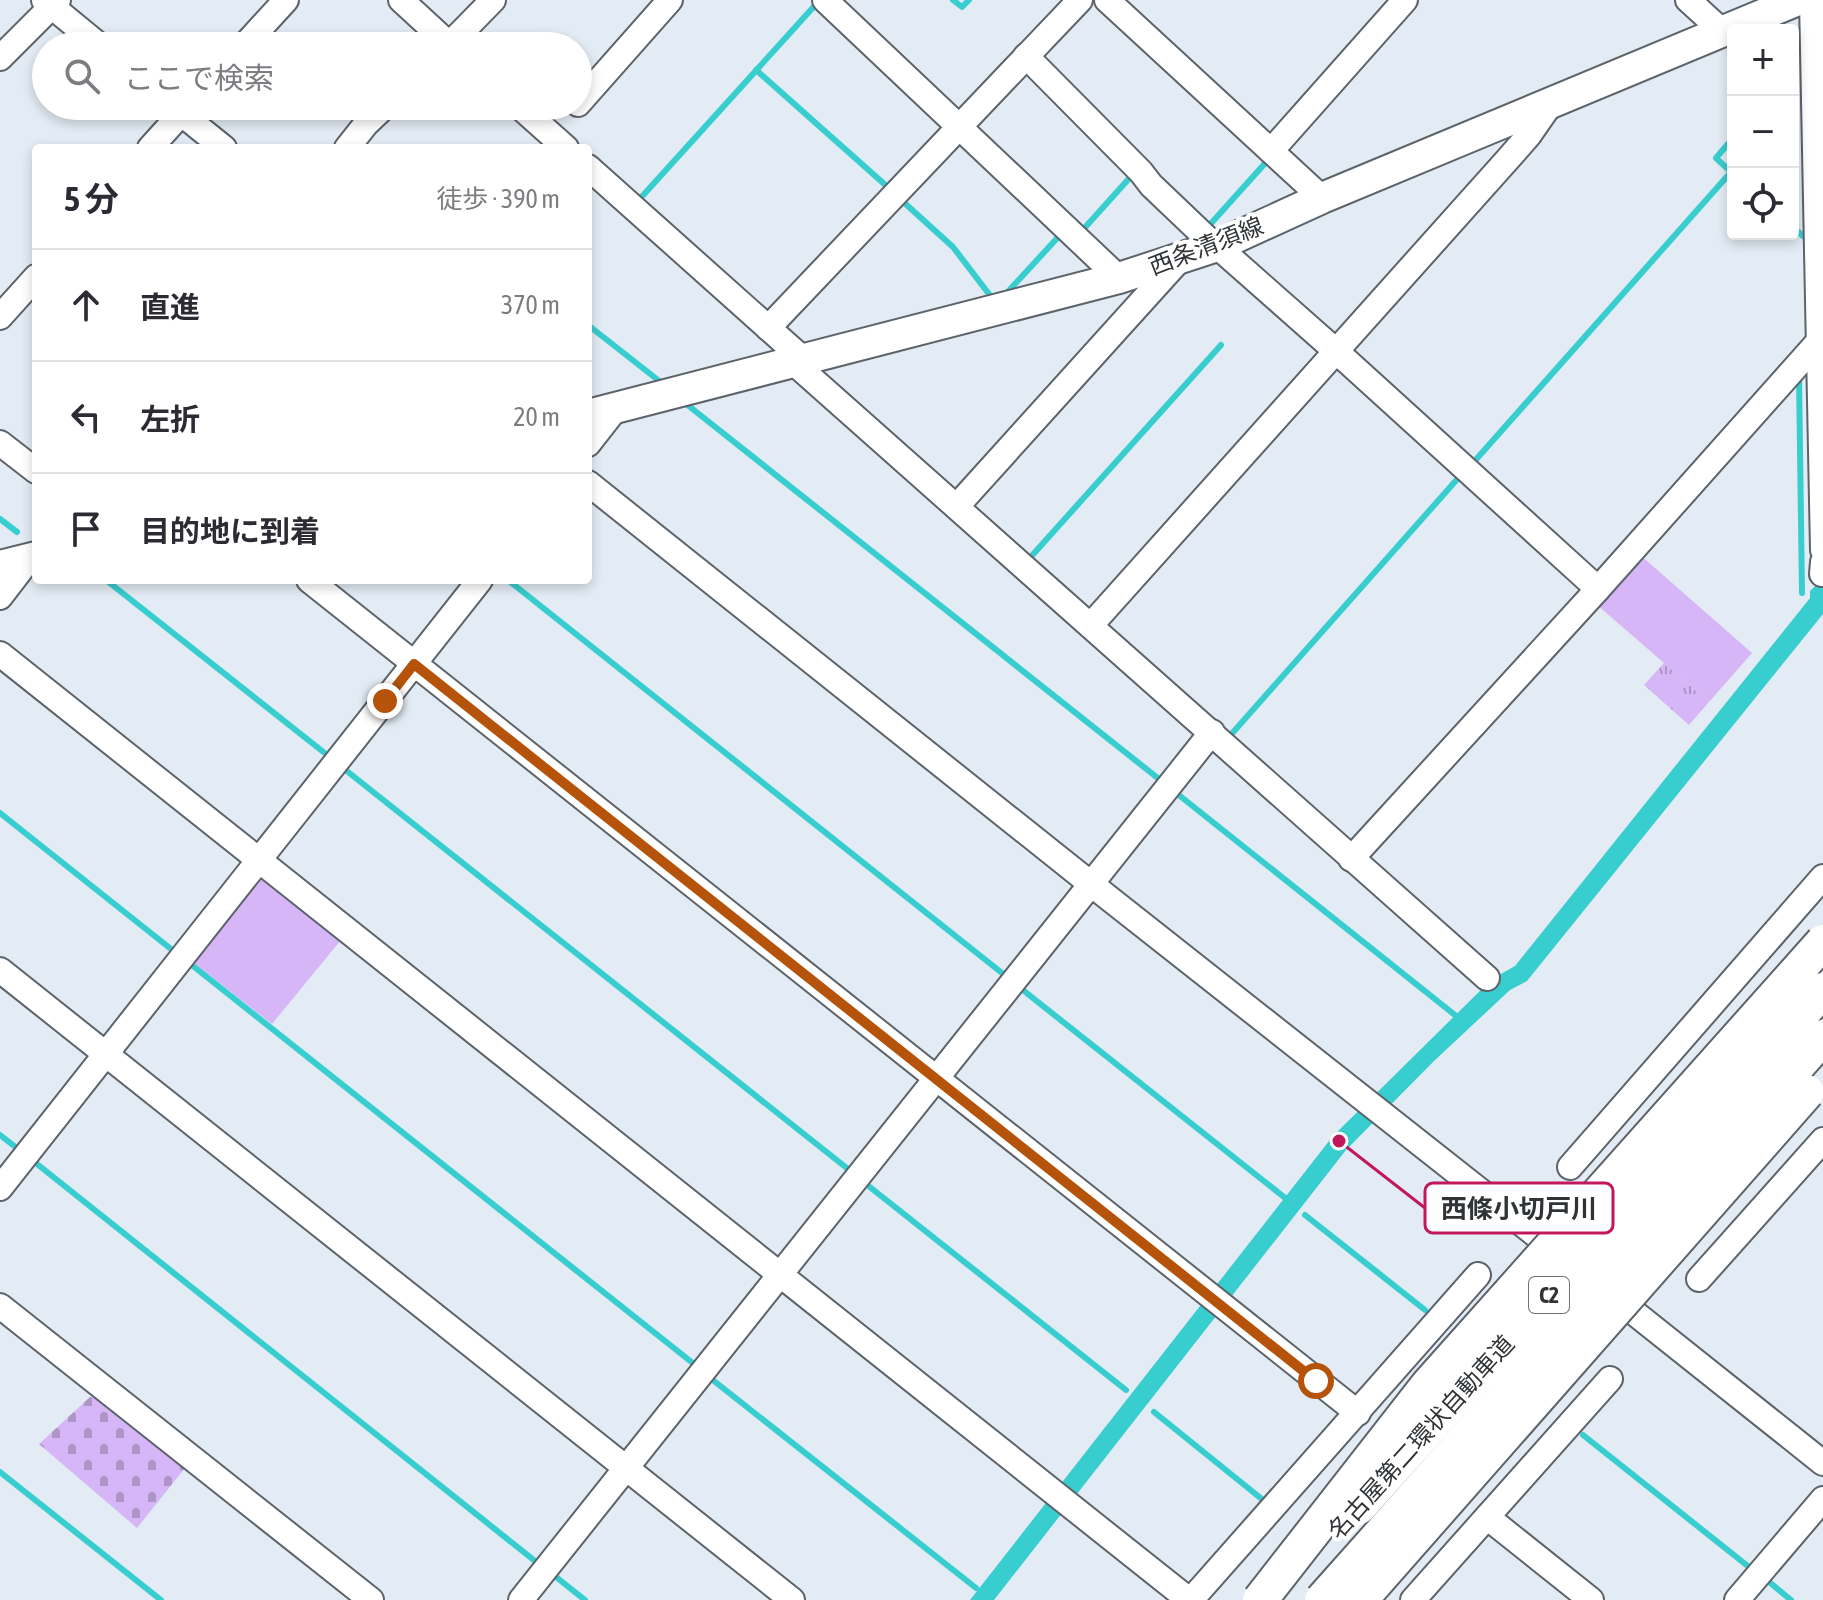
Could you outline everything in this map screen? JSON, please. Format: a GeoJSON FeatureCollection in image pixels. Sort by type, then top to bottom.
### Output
{"type":"FeatureCollection","features":[{"type":"Feature","properties":{"kind":"highway"},"geometry":{"type":"LineString","coordinates":[[1260,1600],[1428,1385],[1823,942]]}},
{"type":"Feature","properties":{"kind":"highway","name":"名古屋第二環状自動車道"},"geometry":{"type":"LineString","coordinates":[[1276,1600],[1823,990]]}},
{"type":"Feature","properties":{"kind":"highway","name":"名古屋第二環状自動車道"},"geometry":{"type":"LineString","coordinates":[[1322,1600],[1823,1037]]}},
{"type":"Feature","properties":{"kind":"highway"},"geometry":{"type":"LineString","coordinates":[[1360,1600],[1815,1093]]}},
{"type":"Feature","properties":{"kind":"main road","name":"西条清須線"},"geometry":{"type":"LineString","coordinates":[[602,411],[1119,278],[1216,246],[1322,198],[1798,0]]}},
{"type":"Feature","properties":{"kind":"main road"},"geometry":{"type":"LineString","coordinates":[[0,566],[32,557]]}},
{"type":"Feature","properties":{"kind":"street"},"geometry":{"type":"LineString","coordinates":[[257,32],[286,0]]}},
{"type":"Feature","properties":{"kind":"street"},"geometry":{"type":"LineString","coordinates":[[401,0],[436,32]]}},
{"type":"Feature","properties":{"kind":"street"},"geometry":{"type":"LineString","coordinates":[[462,32],[493,0]]}},
{"type":"Feature","properties":{"kind":"street"},"geometry":{"type":"LineString","coordinates":[[592,88],[670,0]]}},
{"type":"Feature","properties":{"kind":"street"},"geometry":{"type":"LineString","coordinates":[[825,0],[1119,278]]}},
{"type":"Feature","properties":{"kind":"street"},"geometry":{"type":"LineString","coordinates":[[768,328],[1080,0]]}},
{"type":"Feature","properties":{"kind":"street"},"geometry":{"type":"LineString","coordinates":[[1107,0],[1322,198]]}},
{"type":"Feature","properties":{"kind":"street"},"geometry":{"type":"LineString","coordinates":[[1271,151],[1405,0]]}},
{"type":"Feature","properties":{"kind":"street"},"geometry":{"type":"LineString","coordinates":[[1688,0],[1722,31]]}},
{"type":"Feature","properties":{"kind":"street"},"geometry":{"type":"LineString","coordinates":[[1812,0],[1820,249],[1823,550]]}},
{"type":"Feature","properties":{"kind":"street"},"geometry":{"type":"LineString","coordinates":[[0,58],[51,2],[84,32]]}},
{"type":"Feature","properties":{"kind":"street"},"geometry":{"type":"LineString","coordinates":[[1026,56],[1151,185],[1216,246],[1598,589]]}},
{"type":"Feature","properties":{"kind":"street"},"geometry":{"type":"LineString","coordinates":[[1091,625],[1529,135],[1552,102]]}},
{"type":"Feature","properties":{"kind":"street"},"geometry":{"type":"LineString","coordinates":[[153,144],[172,120]]}},
{"type":"Feature","properties":{"kind":"street"},"geometry":{"type":"LineString","coordinates":[[192,120],[219,144]]}},
{"type":"Feature","properties":{"kind":"street"},"geometry":{"type":"LineString","coordinates":[[350,144],[370,120]]}},
{"type":"Feature","properties":{"kind":"street"},"geometry":{"type":"LineString","coordinates":[[535,120],[559,141],[570,120]]}},
{"type":"Feature","properties":{"kind":"street"},"geometry":{"type":"LineString","coordinates":[[592,171],[768,328],[798,360],[957,506],[1487,978]]}},
{"type":"Feature","properties":{"kind":"street"},"geometry":{"type":"LineString","coordinates":[[957,506],[1182,257]]}},
{"type":"Feature","properties":{"kind":"street"},"geometry":{"type":"LineString","coordinates":[[0,317],[32,281]]}},
{"type":"Feature","properties":{"kind":"street"},"geometry":{"type":"LineString","coordinates":[[1351,859],[1819,341]]}},
{"type":"Feature","properties":{"kind":"street"},"geometry":{"type":"LineString","coordinates":[[592,435],[602,411]]}},
{"type":"Feature","properties":{"kind":"street"},"geometry":{"type":"LineString","coordinates":[[0,443],[32,468]]}},
{"type":"Feature","properties":{"kind":"street"},"geometry":{"type":"LineString","coordinates":[[592,486],[1823,1463]]}},
{"type":"Feature","properties":{"kind":"street"},"geometry":{"type":"LineString","coordinates":[[0,597],[32,558]]}},
{"type":"Feature","properties":{"kind":"street"},"geometry":{"type":"LineString","coordinates":[[1822,574],[1823,562]]}},
{"type":"Feature","properties":{"kind":"street"},"geometry":{"type":"LineString","coordinates":[[314,584],[1358,1413]]}},
{"type":"Feature","properties":{"kind":"street"},"geometry":{"type":"LineString","coordinates":[[0,1188],[477,584]]}},
{"type":"Feature","properties":{"kind":"street"},"geometry":{"type":"LineString","coordinates":[[0,654],[1190,1600],[1478,1275]]}},
{"type":"Feature","properties":{"kind":"street"},"geometry":{"type":"LineString","coordinates":[[521,1600],[1212,732]]}},
{"type":"Feature","properties":{"kind":"street"},"geometry":{"type":"LineString","coordinates":[[1570,1167],[1823,877]]}},
{"type":"Feature","properties":{"kind":"street"},"geometry":{"type":"LineString","coordinates":[[0,970],[792,1600]]}},
{"type":"Feature","properties":{"kind":"street"},"geometry":{"type":"LineString","coordinates":[[1670,1053],[1688,1119]]}},
{"type":"Feature","properties":{"kind":"street"},"geometry":{"type":"LineString","coordinates":[[1722,1097],[1815,1093]]}},
{"type":"Feature","properties":{"kind":"street"},"geometry":{"type":"LineString","coordinates":[[1699,1279],[1823,1140]]}},
{"type":"Feature","properties":{"kind":"street"},"geometry":{"type":"LineString","coordinates":[[0,1306],[371,1600]]}},
{"type":"Feature","properties":{"kind":"street"},"geometry":{"type":"LineString","coordinates":[[1413,1600],[1610,1379]]}},
{"type":"Feature","properties":{"kind":"street"},"geometry":{"type":"LineString","coordinates":[[1383,1384],[1399,1439]]}},
{"type":"Feature","properties":{"kind":"street"},"geometry":{"type":"LineString","coordinates":[[1737,1600],[1823,1499]]}},
{"type":"Feature","properties":{"kind":"street"},"geometry":{"type":"LineString","coordinates":[[1487,1517],[1591,1600]]}},
{"type":"Feature","properties":{"kind":"green space"},"geometry":{"type":"Polygon","coordinates":[[[1639,554],[1752,653],[1709,702],[1596,604],[1639,554]]]}},
{"type":"Feature","properties":{"kind":"green space"},"geometry":{"type":"Polygon","coordinates":[[[1664,663],[1709,702],[1689,725],[1644,685],[1664,663]]]}},
{"type":"Feature","properties":{"kind":"green space"},"geometry":{"type":"Polygon","coordinates":[[[258,871],[345,935],[272,1024],[189,959],[258,871]]]}},
{"type":"Feature","properties":{"kind":"green space"},"geometry":{"type":"Polygon","coordinates":[[[90,1397],[95,1397],[185,1468],[137,1528],[39,1444],[90,1397]]]}},
{"type":"Feature","properties":{"kind":"water"},"geometry":{"type":"Polygon","coordinates":[[[1823,578],[1823,614],[1527,981],[1510,990],[1346,1150],[994,1600],[970,1600],[1333,1136],[1492,979],[1515,966],[1823,578]]]}},
{"type":"Feature","properties":{"kind":"waterway"},"geometry":{"type":"LineString","coordinates":[[953,0],[962,7],[969,0]]}},
{"type":"Feature","properties":{"kind":"waterway"},"geometry":{"type":"LineString","coordinates":[[639,204],[637,202],[818,2]]}},
{"type":"Feature","properties":{"kind":"waterway"},"geometry":{"type":"LineString","coordinates":[[756,70],[891,190]]}},
{"type":"Feature","properties":{"kind":"waterway"},"geometry":{"type":"LineString","coordinates":[[1727,145],[1716,158],[1727,168]]}},
{"type":"Feature","properties":{"kind":"waterway"},"geometry":{"type":"LineString","coordinates":[[1206,229],[1268,160]]}},
{"type":"Feature","properties":{"kind":"waterway"},"geometry":{"type":"LineString","coordinates":[[1080,233],[1134,173]]}},
{"type":"Feature","properties":{"kind":"waterway"},"geometry":{"type":"LineString","coordinates":[[1472,464],[1727,177]]}},
{"type":"Feature","properties":{"kind":"waterway"},"geometry":{"type":"LineString","coordinates":[[899,198],[953,247],[992,298],[1003,297],[1061,234]]}},
{"type":"Feature","properties":{"kind":"waterway"},"geometry":{"type":"LineString","coordinates":[[1799,232],[1803,236]]}},
{"type":"Feature","properties":{"kind":"waterway"},"geometry":{"type":"LineString","coordinates":[[592,328],[663,384]]}},
{"type":"Feature","properties":{"kind":"waterway"},"geometry":{"type":"LineString","coordinates":[[1028,560],[1221,345]]}},
{"type":"Feature","properties":{"kind":"waterway"},"geometry":{"type":"LineString","coordinates":[[1799,375],[1802,593]]}},
{"type":"Feature","properties":{"kind":"waterway"},"geometry":{"type":"LineString","coordinates":[[685,403],[1164,783]]}},
{"type":"Feature","properties":{"kind":"waterway"},"geometry":{"type":"LineString","coordinates":[[1228,738],[1460,476]]}},
{"type":"Feature","properties":{"kind":"waterway"},"geometry":{"type":"LineString","coordinates":[[0,519],[17,532]]}},
{"type":"Feature","properties":{"kind":"waterway"},"geometry":{"type":"LineString","coordinates":[[111,584],[331,758]]}},
{"type":"Feature","properties":{"kind":"waterway"},"geometry":{"type":"LineString","coordinates":[[513,584],[1007,977]]}},
{"type":"Feature","properties":{"kind":"waterway"},"geometry":{"type":"LineString","coordinates":[[343,768],[853,1173]]}},
{"type":"Feature","properties":{"kind":"waterway"},"geometry":{"type":"LineString","coordinates":[[1175,792],[1460,1019]]}},
{"type":"Feature","properties":{"kind":"waterway"},"geometry":{"type":"LineString","coordinates":[[0,813],[176,953]]}},
{"type":"Feature","properties":{"kind":"waterway"},"geometry":{"type":"LineString","coordinates":[[188,962],[699,1368]]}},
{"type":"Feature","properties":{"kind":"waterway"},"geometry":{"type":"LineString","coordinates":[[1019,987],[1289,1201]]}},
{"type":"Feature","properties":{"kind":"waterway"},"geometry":{"type":"LineString","coordinates":[[0,1135],[22,1152]]}},
{"type":"Feature","properties":{"kind":"waterway"},"geometry":{"type":"LineString","coordinates":[[32,1160],[540,1565]]}},
{"type":"Feature","properties":{"kind":"waterway"},"geometry":{"type":"LineString","coordinates":[[866,1184],[1126,1390]]}},
{"type":"Feature","properties":{"kind":"waterway"},"geometry":{"type":"LineString","coordinates":[[1305,1215],[1425,1310]]}},
{"type":"Feature","properties":{"kind":"waterway"},"geometry":{"type":"LineString","coordinates":[[709,1377],[976,1588]]}},
{"type":"Feature","properties":{"kind":"waterway"},"geometry":{"type":"LineString","coordinates":[[1154,1412],[1263,1500]]}},
{"type":"Feature","properties":{"kind":"waterway"},"geometry":{"type":"LineString","coordinates":[[1583,1435],[1754,1571]]}},
{"type":"Feature","properties":{"kind":"waterway"},"geometry":{"type":"LineString","coordinates":[[0,1472],[161,1600]]}},
{"type":"Feature","properties":{"kind":"waterway"},"geometry":{"type":"LineString","coordinates":[[551,1573],[585,1600]]}},
{"type":"Feature","properties":{"kind":"waterway"},"geometry":{"type":"LineString","coordinates":[[1763,1577],[1791,1600]]}},
{"type":"Feature","properties":{"kind":"place","name":"西條小切戸川"},"geometry":{"type":"Point","coordinates":[1339,1141]}},
{"type":"Feature","properties":{"kind":"route"},"geometry":{"type":"LineString","coordinates":[[385,701],[414,664],[1316,1381]]}}]}
